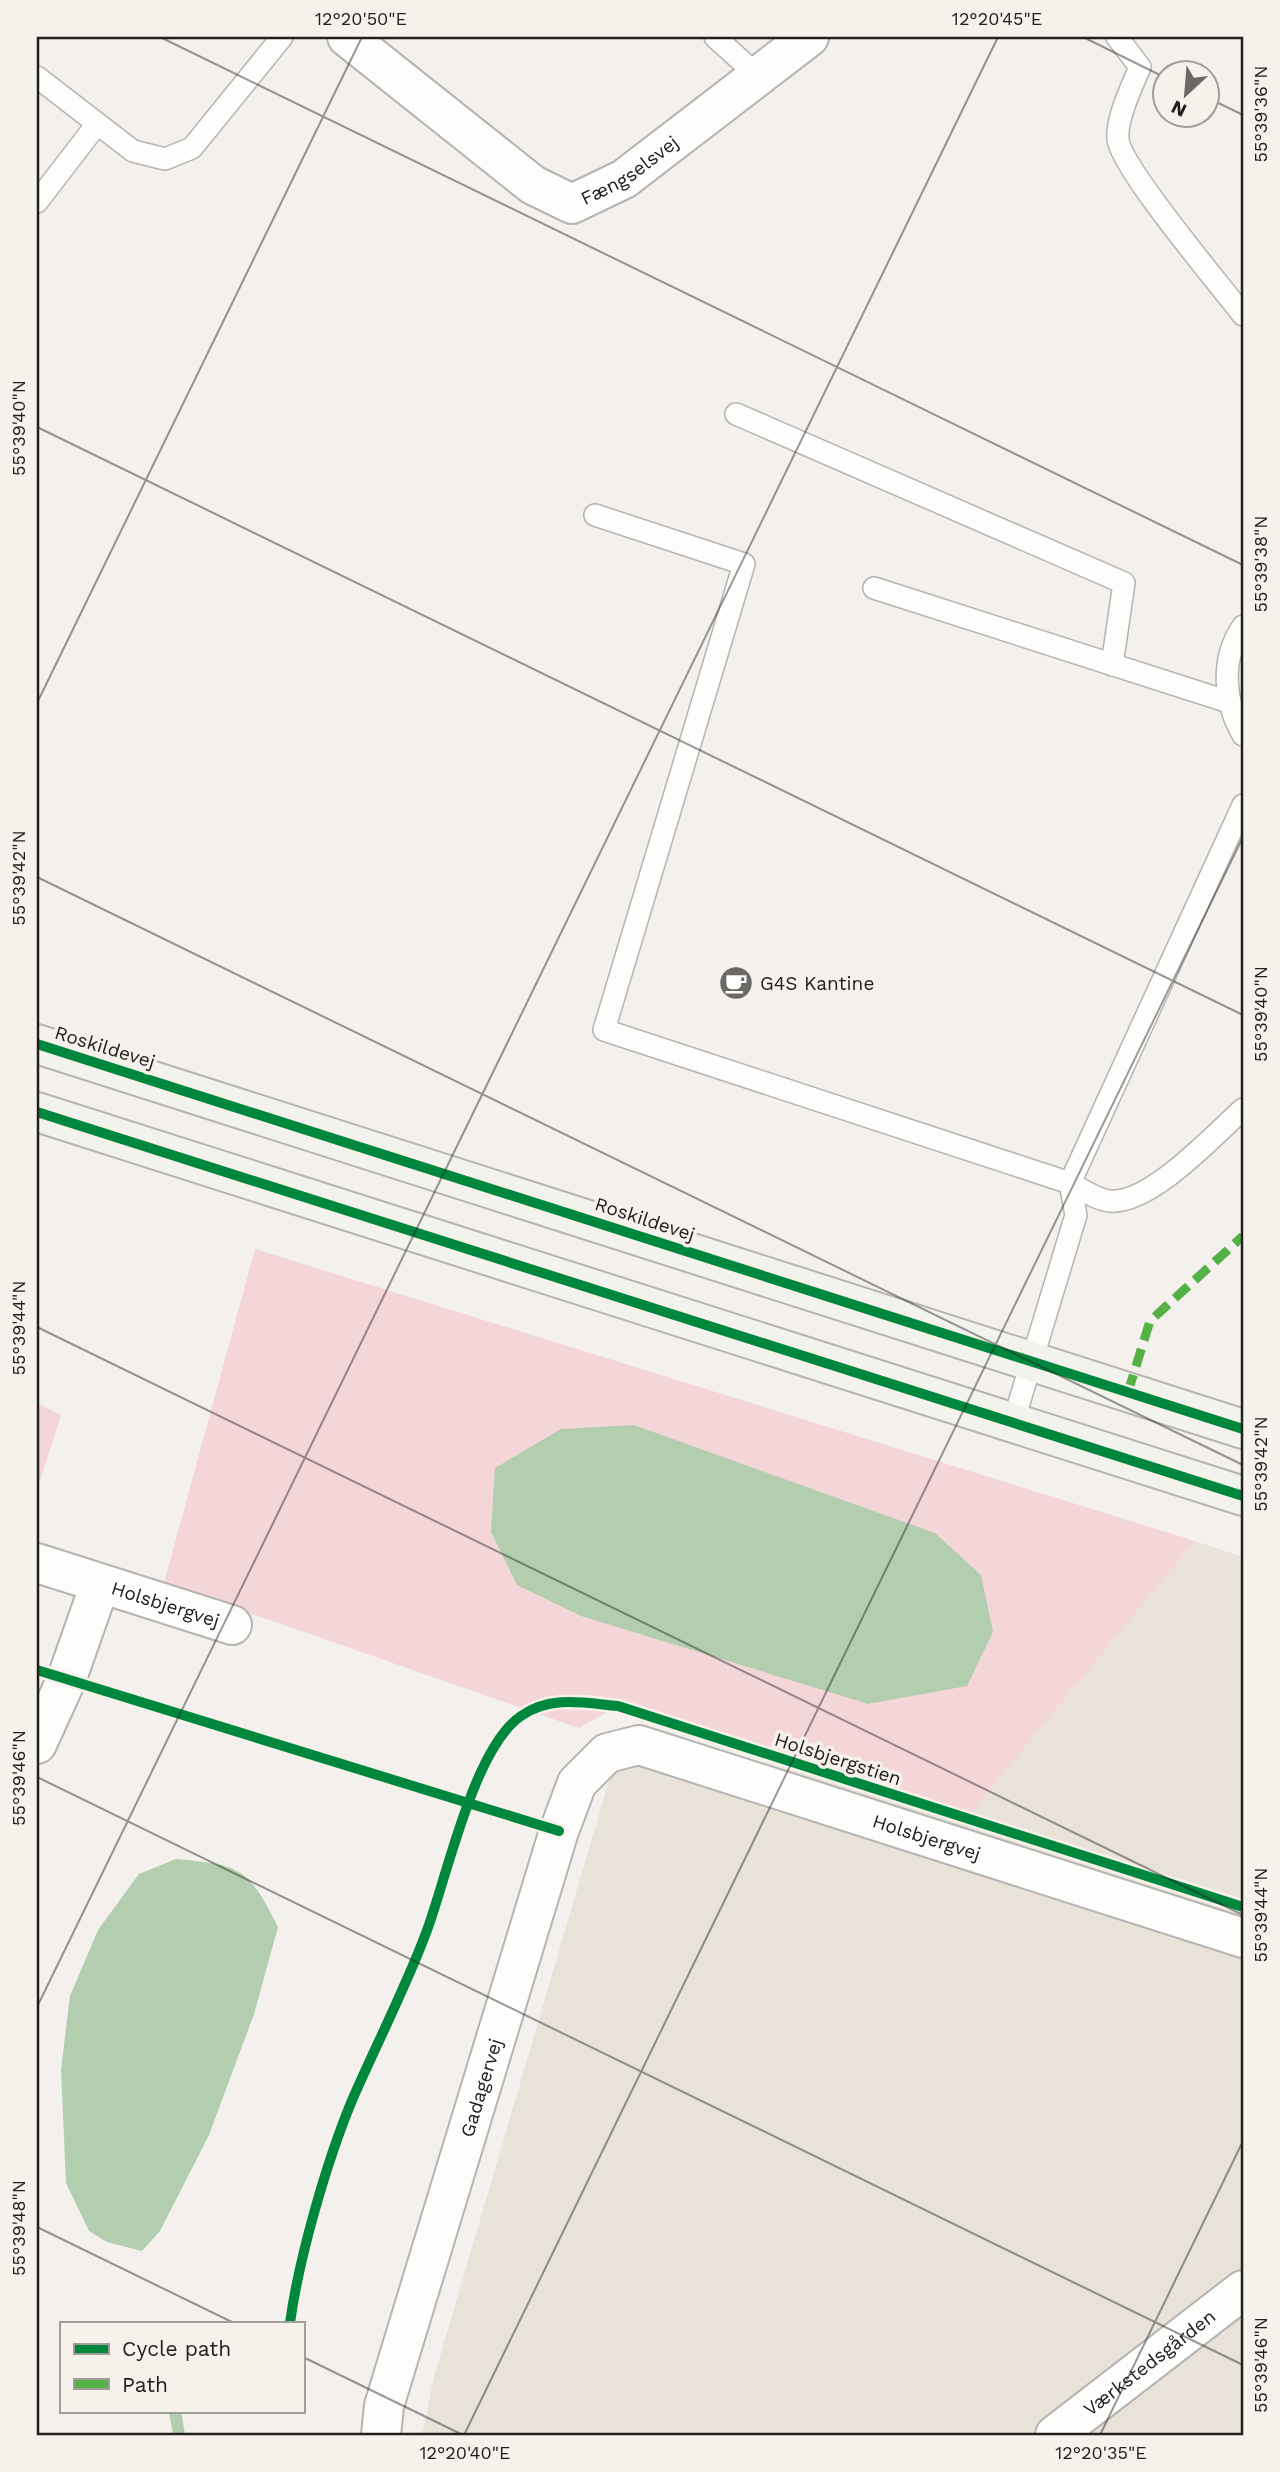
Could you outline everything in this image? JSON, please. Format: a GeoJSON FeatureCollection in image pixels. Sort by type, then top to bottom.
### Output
{"type":"FeatureCollection","features":[{"type":"Feature","properties":{"kind":"main road","name":"Roskildevej"},"geometry":{"type":"LineString","coordinates":[[37,1044],[1243,1429]]}},
{"type":"Feature","properties":{"kind":"main road"},"geometry":{"type":"LineString","coordinates":[[37,1112],[1243,1496]]}},
{"type":"Feature","properties":{"kind":"street","name":"Fængselsvej"},"geometry":{"type":"LineString","coordinates":[[347,37],[533,185],[572,204],[624,179],[810,37]]}},
{"type":"Feature","properties":{"kind":"street","name":"Holsbjergvej"},"geometry":{"type":"LineString","coordinates":[[37,1563],[232,1625]]}},
{"type":"Feature","properties":{"kind":"street","name":"Holsbjergvej"},"geometry":{"type":"LineString","coordinates":[[37,1744],[67,1678],[100,1584]]}},
{"type":"Feature","properties":{"kind":"street","name":"Holsbjergvej"},"geometry":{"type":"LineString","coordinates":[[607,1753],[639,1745],[1243,1938]]}},
{"type":"Feature","properties":{"kind":"street","name":"Gadagervej"},"geometry":{"type":"LineString","coordinates":[[382,2435],[384,2406],[559,1831],[577,1783],[607,1753]]}},
{"type":"Feature","properties":{"kind":"street","name":"Værkstedsgården"},"geometry":{"type":"LineString","coordinates":[[1055,2435],[1243,2290]]}},
{"type":"Feature","properties":{"kind":"lane"},"geometry":{"type":"LineString","coordinates":[[37,77],[134,151],[165,159],[192,148],[282,37]]}},
{"type":"Feature","properties":{"kind":"lane"},"geometry":{"type":"LineString","coordinates":[[715,37],[758,76]]}},
{"type":"Feature","properties":{"kind":"lane"},"geometry":{"type":"LineString","coordinates":[[1117,37],[1140,67],[1127,98],[1118,140],[1127,160],[1243,315]]}},
{"type":"Feature","properties":{"kind":"lane"},"geometry":{"type":"LineString","coordinates":[[37,202],[97,124]]}},
{"type":"Feature","properties":{"kind":"lane"},"geometry":{"type":"LineString","coordinates":[[736,414],[1124,583],[1112,664]]}},
{"type":"Feature","properties":{"kind":"lane"},"geometry":{"type":"LineString","coordinates":[[595,515],[744,564],[604,1030],[1070,1183],[1108,1201],[1130,1200],[1168,1175],[1243,1109]]}},
{"type":"Feature","properties":{"kind":"lane"},"geometry":{"type":"LineString","coordinates":[[874,588],[1229,702]]}},
{"type":"Feature","properties":{"kind":"lane"},"geometry":{"type":"LineString","coordinates":[[1243,626],[1237,635],[1227,668],[1229,702],[1243,735]]}},
{"type":"Feature","properties":{"kind":"lane"},"geometry":{"type":"LineString","coordinates":[[1013,1423],[1076,1215],[1070,1183],[1243,806]]}},
{"type":"Feature","properties":{"kind":"shaded area"},"geometry":{"type":"Polygon","coordinates":[[[255,1249],[1195,1541],[966,1818],[618,1706],[579,1728],[164,1583],[255,1249]]]}},
{"type":"Feature","properties":{"kind":"shaded area"},"geometry":{"type":"Polygon","coordinates":[[[37,1403],[61,1415],[37,1490],[37,1403]]]}},
{"type":"Feature","properties":{"kind":"shaded area"},"geometry":{"type":"Polygon","coordinates":[[[634,1425],[935,1533],[981,1575],[993,1632],[967,1686],[868,1704],[581,1616],[517,1585],[491,1532],[495,1468],[561,1429],[634,1425]]]}},
{"type":"Feature","properties":{"kind":"shaded area"},"geometry":{"type":"Polygon","coordinates":[[[1195,1541],[1243,1557],[1243,2435],[422,2435],[434,2377],[625,1726],[966,1817],[1195,1541]]]}},
{"type":"Feature","properties":{"kind":"shaded area"},"geometry":{"type":"Polygon","coordinates":[[[176,1859],[216,1864],[241,1873],[259,1892],[278,1927],[254,2014],[209,2135],[160,2231],[142,2251],[107,2242],[89,2231],[66,2183],[61,2070],[70,1996],[98,1930],[139,1874],[176,1859]]]}},
{"type":"Feature","properties":{"kind":"waterway"},"geometry":{"type":"LineString","coordinates":[[175,2412],[179,2435]]}},
{"type":"Feature","properties":{"kind":"marked path"},"geometry":{"type":"LineString","coordinates":[[1128,1392],[1150,1321],[1243,1236]]}},
{"type":"Feature","properties":{"kind":"cycle path"},"geometry":{"type":"LineString","coordinates":[[37,1044],[1243,1429]]}},
{"type":"Feature","properties":{"kind":"cycle path"},"geometry":{"type":"LineString","coordinates":[[37,1112],[1243,1496]]}},
{"type":"Feature","properties":{"kind":"cycle path"},"geometry":{"type":"LineString","coordinates":[[37,1670],[559,1831]]}},
{"type":"Feature","properties":{"kind":"cycle path","name":"Holsbjergstien"},"geometry":{"type":"LineString","coordinates":[[290,2322],[307,2239],[333,2150],[353,2098],[426,1933],[475,1785],[504,1733],[532,1709],[568,1702],[618,1706],[1243,1907]]}},
{"type":"Feature","properties":{"kind":"place","name":"G4S Kantine"},"geometry":{"type":"Point","coordinates":[736,983]}}]}
